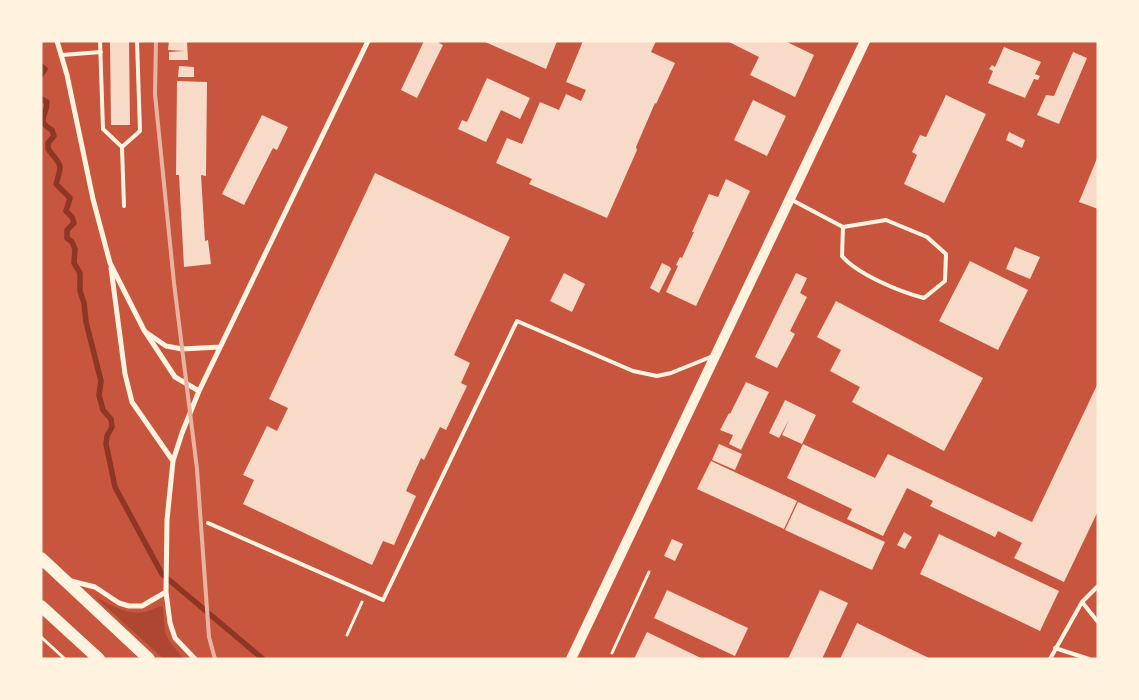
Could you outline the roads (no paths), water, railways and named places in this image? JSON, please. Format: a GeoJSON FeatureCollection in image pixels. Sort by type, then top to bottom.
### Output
{"type":"FeatureCollection","features":[{"type":"Feature","properties":{"kind":"main road"},"geometry":{"type":"LineString","coordinates":[[571,659],[865,41]]}},
{"type":"Feature","properties":{"kind":"main road"},"geometry":{"type":"LineString","coordinates":[[41,558],[149,659]]}},
{"type":"Feature","properties":{"kind":"main road"},"geometry":{"type":"LineString","coordinates":[[41,606],[99,659]]}},
{"type":"Feature","properties":{"kind":"street"},"geometry":{"type":"LineString","coordinates":[[57,41],[62,54],[93,199],[110,263],[124,374],[132,402],[173,460]]}},
{"type":"Feature","properties":{"kind":"street"},"geometry":{"type":"LineString","coordinates":[[196,659],[175,638],[170,623],[166,591],[168,520],[173,460],[199,391],[368,41]]}},
{"type":"Feature","properties":{"kind":"street"},"geometry":{"type":"LineString","coordinates":[[110,263],[144,330],[175,377],[199,391]]}},
{"type":"Feature","properties":{"kind":"street"},"geometry":{"type":"LineString","coordinates":[[144,330],[166,346],[182,348],[220,347]]}},
{"type":"Feature","properties":{"kind":"street"},"geometry":{"type":"LineString","coordinates":[[65,580],[95,587],[118,603],[129,606],[142,606],[166,591]]}},
{"type":"Feature","properties":{"kind":"lane"},"geometry":{"type":"LineString","coordinates":[[100,41],[103,129],[122,147],[124,206]]}},
{"type":"Feature","properties":{"kind":"lane"},"geometry":{"type":"LineString","coordinates":[[122,147],[140,131],[137,41]]}},
{"type":"Feature","properties":{"kind":"lane"},"geometry":{"type":"LineString","coordinates":[[62,54],[101,52]]}},
{"type":"Feature","properties":{"kind":"lane"},"geometry":{"type":"LineString","coordinates":[[790,199],[843,227],[886,220],[927,238],[946,254],[945,281],[924,298],[904,293],[849,265],[842,256],[843,227]]}},
{"type":"Feature","properties":{"kind":"lane"},"geometry":{"type":"LineString","coordinates":[[208,523],[383,600],[517,321],[633,371],[657,376],[671,373],[716,354]]}},
{"type":"Feature","properties":{"kind":"lane"},"geometry":{"type":"LineString","coordinates":[[1050,659],[1082,602],[1098,586]]}},
{"type":"Feature","properties":{"kind":"lane"},"geometry":{"type":"LineString","coordinates":[[1082,602],[1098,622]]}},
{"type":"Feature","properties":{"kind":"lane"},"geometry":{"type":"LineString","coordinates":[[1055,648],[1090,659]]}},
{"type":"Feature","properties":{"kind":"waterway"},"geometry":{"type":"LineString","coordinates":[[41,66],[45,69],[41,75]]}},
{"type":"Feature","properties":{"kind":"waterway"},"geometry":{"type":"LineString","coordinates":[[41,99],[47,102],[43,118],[44,124],[52,130],[54,136],[48,143],[48,149],[60,165],[56,184],[70,198],[66,211],[72,217],[74,223],[67,230],[67,238],[72,242],[75,249],[74,263],[80,273],[80,291],[84,303],[86,322],[101,381],[99,395],[103,410],[111,419],[112,427],[107,436],[106,444],[115,487],[162,574],[263,659]]}},
{"type":"Feature","properties":{"kind":"railway"},"geometry":{"type":"LineString","coordinates":[[156,41],[155,94],[174,283],[197,469],[209,637],[215,659]]}}]}
